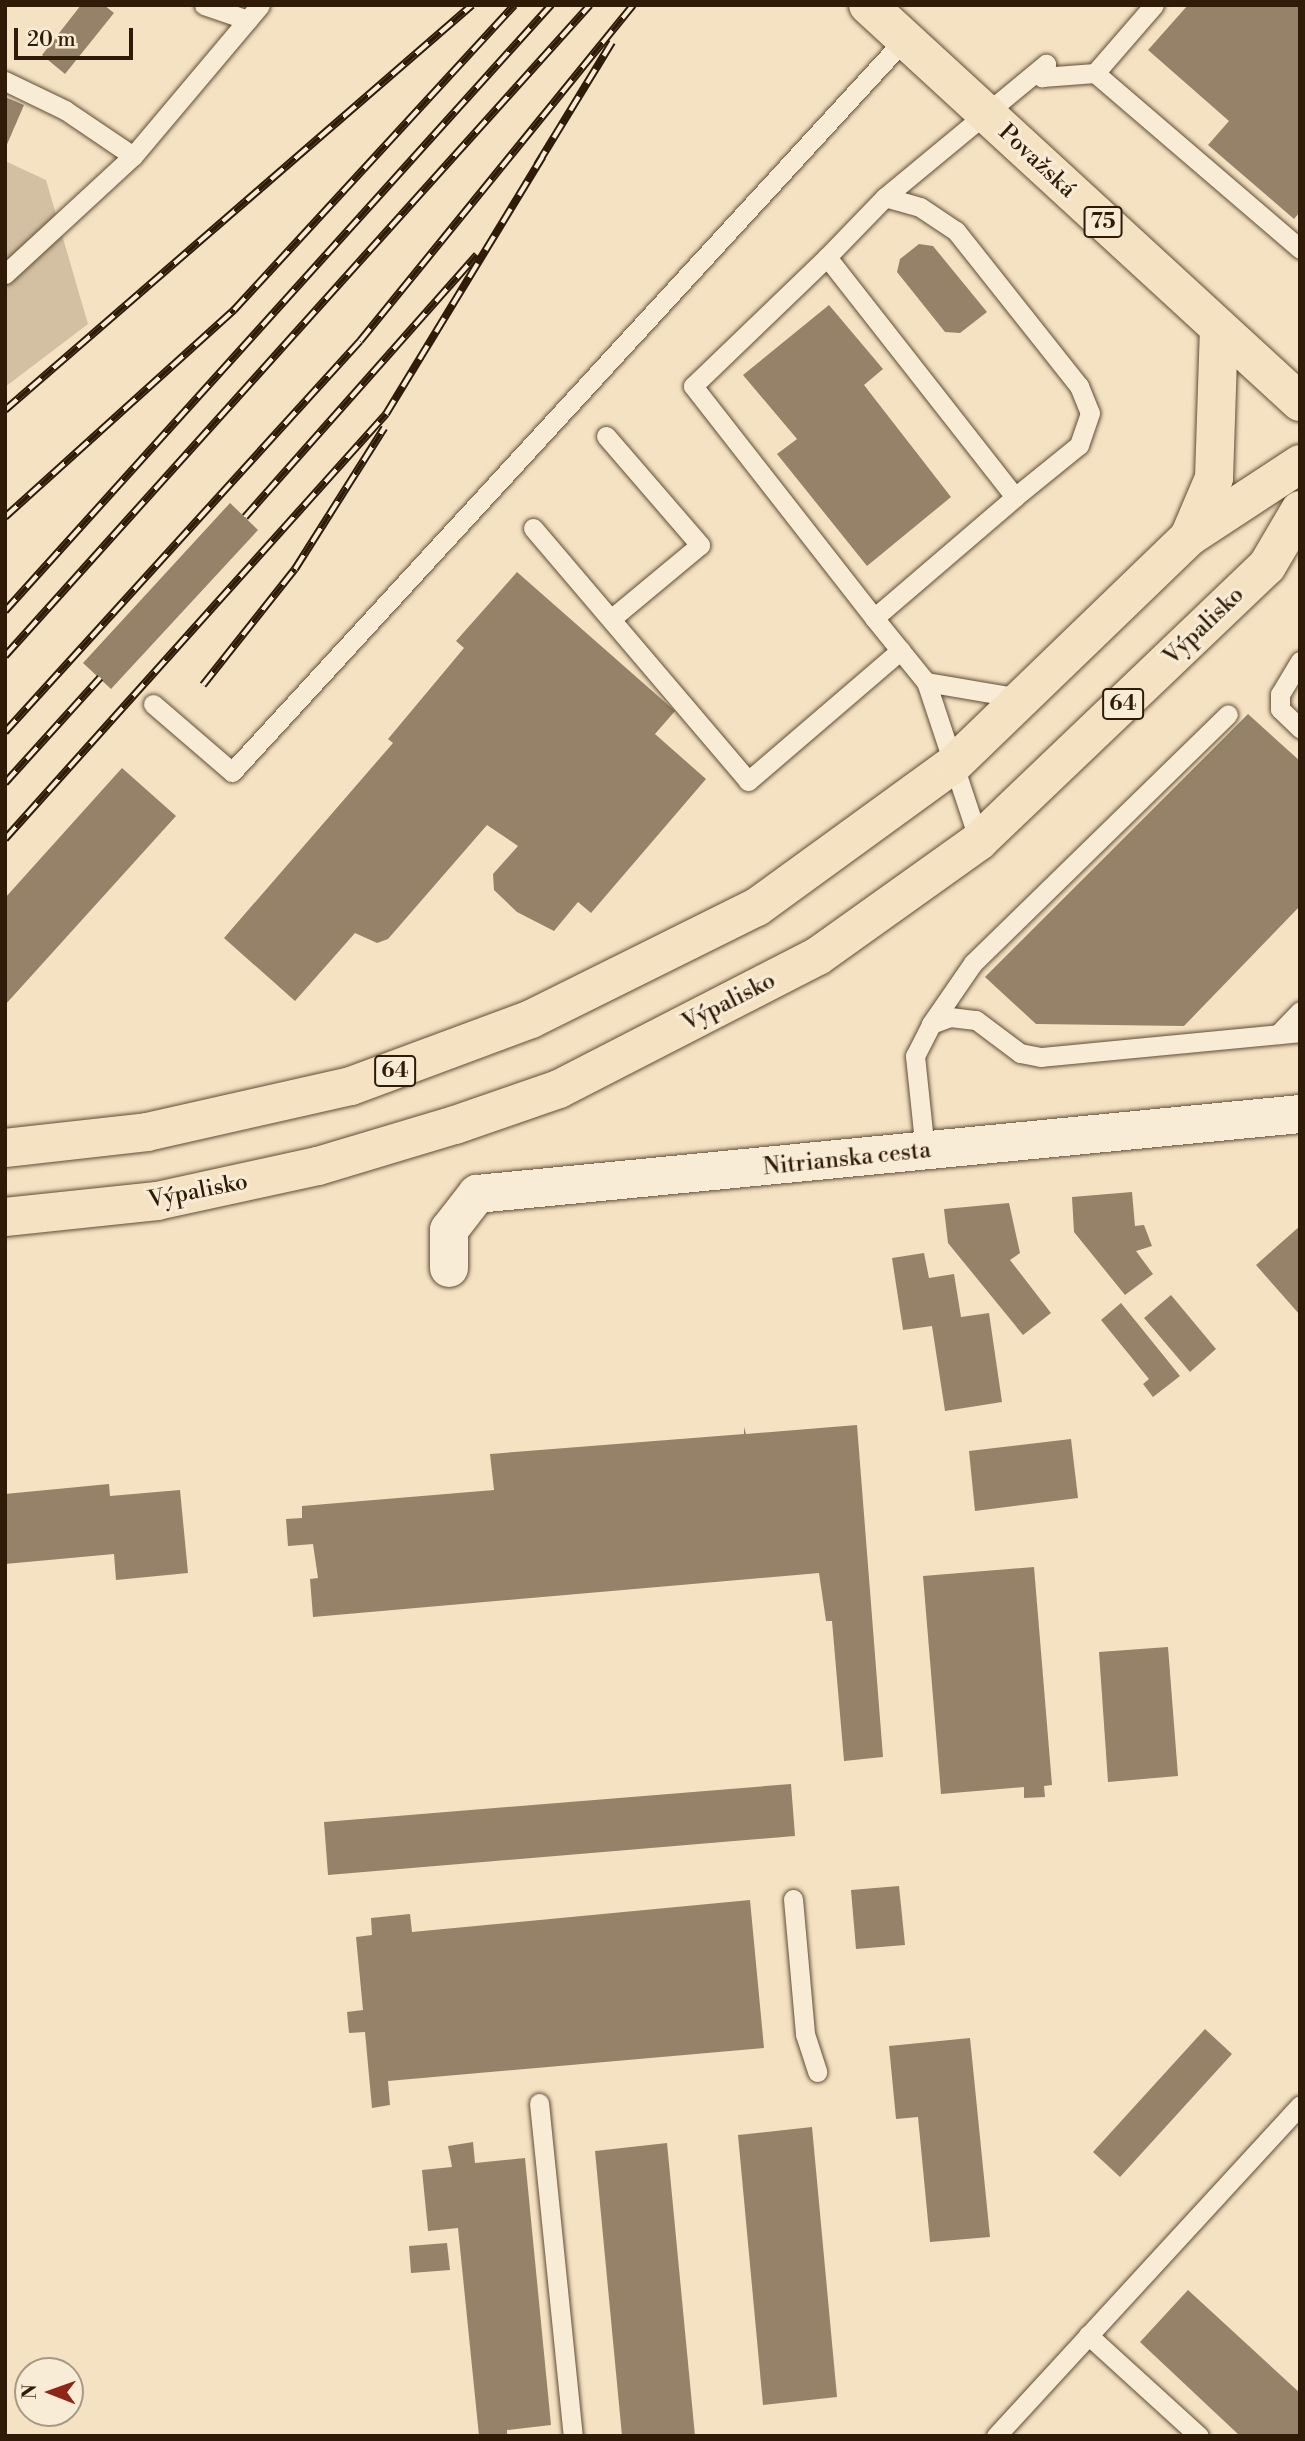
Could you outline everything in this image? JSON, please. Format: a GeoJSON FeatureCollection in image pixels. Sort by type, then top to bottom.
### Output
{"type":"FeatureCollection","features":[{"type":"Feature","properties":{"kind":"main road","name":"Považská"},"geometry":{"type":"LineString","coordinates":[[868,5],[903,41],[1300,402]]}},
{"type":"Feature","properties":{"kind":"main road","name":"64"},"geometry":{"type":"LineString","coordinates":[[1189,537],[1214,478],[1219,331]]}},
{"type":"Feature","properties":{"kind":"main road","name":"64"},"geometry":{"type":"LineString","coordinates":[[5,1148],[147,1132],[282,1104],[429,1059],[531,1019],[757,907],[954,764],[1025,699],[1189,537],[1300,464]]}},
{"type":"Feature","properties":{"kind":"main road","name":"Výpalisko"},"geometry":{"type":"LineString","coordinates":[[5,1217],[157,1201],[318,1166],[559,1089],[818,956],[979,841],[1283,564],[1300,510]]}},
{"type":"Feature","properties":{"kind":"street","name":"Nitrianska cesta"},"geometry":{"type":"LineString","coordinates":[[449,1268],[449,1230],[477,1194],[1300,1114]]}},
{"type":"Feature","properties":{"kind":"lane"},"geometry":{"type":"LineString","coordinates":[[204,5],[254,13]]}},
{"type":"Feature","properties":{"kind":"lane"},"geometry":{"type":"LineString","coordinates":[[979,841],[926,682],[693,386],[885,197],[1046,64],[1042,77],[1095,73],[1154,5]]}},
{"type":"Feature","properties":{"kind":"lane"},"geometry":{"type":"LineString","coordinates":[[5,274],[133,156],[254,13]]}},
{"type":"Feature","properties":{"kind":"lane"},"geometry":{"type":"LineString","coordinates":[[153,704],[232,772],[903,41]]}},
{"type":"Feature","properties":{"kind":"lane"},"geometry":{"type":"LineString","coordinates":[[1095,73],[1300,249]]}},
{"type":"Feature","properties":{"kind":"lane"},"geometry":{"type":"LineString","coordinates":[[5,81],[65,110],[133,156]]}},
{"type":"Feature","properties":{"kind":"lane"},"geometry":{"type":"LineString","coordinates":[[874,618],[1079,445],[1090,413],[1079,386],[956,231],[920,207],[885,197]]}},
{"type":"Feature","properties":{"kind":"lane"},"geometry":{"type":"LineString","coordinates":[[827,257],[1015,497]]}},
{"type":"Feature","properties":{"kind":"lane"},"geometry":{"type":"LineString","coordinates":[[606,436],[700,545],[612,618]]}},
{"type":"Feature","properties":{"kind":"lane"},"geometry":{"type":"LineString","coordinates":[[533,528],[748,781],[901,650]]}},
{"type":"Feature","properties":{"kind":"lane"},"geometry":{"type":"LineString","coordinates":[[1300,661],[1280,701],[1300,728]]}},
{"type":"Feature","properties":{"kind":"lane"},"geometry":{"type":"LineString","coordinates":[[926,682],[1025,699]]}},
{"type":"Feature","properties":{"kind":"lane"},"geometry":{"type":"LineString","coordinates":[[925,1151],[915,1056],[931,1024],[973,963],[1228,714]]}},
{"type":"Feature","properties":{"kind":"lane"},"geometry":{"type":"LineString","coordinates":[[1278,1034],[1300,1011]]}},
{"type":"Feature","properties":{"kind":"lane"},"geometry":{"type":"LineString","coordinates":[[931,1024],[950,1017],[976,1020],[1020,1053],[1041,1057],[1300,1032]]}},
{"type":"Feature","properties":{"kind":"lane"},"geometry":{"type":"LineString","coordinates":[[793,1899],[806,2034],[817,2073]]}},
{"type":"Feature","properties":{"kind":"lane"},"geometry":{"type":"LineString","coordinates":[[540,2103],[573,2436]]}},
{"type":"Feature","properties":{"kind":"lane"},"geometry":{"type":"LineString","coordinates":[[996,2436],[1300,2105]]}},
{"type":"Feature","properties":{"kind":"lane"},"geometry":{"type":"LineString","coordinates":[[1088,2335],[1199,2436]]}},
{"type":"Feature","properties":{"kind":"shaded area"},"geometry":{"type":"Polygon","coordinates":[[[5,161],[46,180],[88,324],[5,387],[5,161]]]}},
{"type":"Feature","properties":{"kind":"building"},"geometry":{"type":"Polygon","coordinates":[[[81,5],[104,5],[114,13],[65,74],[42,55],[81,5]]]}},
{"type":"Feature","properties":{"kind":"building"},"geometry":{"type":"Polygon","coordinates":[[[1188,5],[1300,5],[1300,212],[1294,219],[1208,145],[1229,121],[1148,50],[1188,5]]]}},
{"type":"Feature","properties":{"kind":"building"},"geometry":{"type":"Polygon","coordinates":[[[5,97],[24,105],[5,149],[5,97]]]}},
{"type":"Feature","properties":{"kind":"building"},"geometry":{"type":"Polygon","coordinates":[[[919,244],[933,246],[987,312],[960,333],[945,332],[897,272],[900,259],[919,244]]]}},
{"type":"Feature","properties":{"kind":"building"},"geometry":{"type":"Polygon","coordinates":[[[829,305],[883,369],[864,385],[951,497],[867,566],[777,454],[797,439],[743,375],[829,305]]]}},
{"type":"Feature","properties":{"kind":"building"},"geometry":{"type":"Polygon","coordinates":[[[230,503],[258,530],[111,689],[83,663],[230,503]]]}},
{"type":"Feature","properties":{"kind":"building"},"geometry":{"type":"Polygon","coordinates":[[[517,572],[675,711],[655,734],[706,779],[591,913],[578,902],[554,931],[517,912],[494,890],[493,874],[518,846],[487,825],[388,939],[377,943],[355,933],[295,1001],[224,938],[393,743],[388,739],[464,648],[456,641],[517,572]]]}},
{"type":"Feature","properties":{"kind":"building"},"geometry":{"type":"Polygon","coordinates":[[[1248,714],[1300,761],[1300,906],[1184,1026],[1036,1024],[985,977],[1248,714]]]}},
{"type":"Feature","properties":{"kind":"building"},"geometry":{"type":"Polygon","coordinates":[[[122,768],[176,816],[5,1005],[5,898],[122,768]]]}},
{"type":"Feature","properties":{"kind":"building"},"geometry":{"type":"Polygon","coordinates":[[[1132,1192],[1135,1226],[1144,1225],[1152,1246],[1136,1251],[1153,1274],[1125,1295],[1074,1232],[1072,1197],[1132,1192]]]}},
{"type":"Feature","properties":{"kind":"building"},"geometry":{"type":"Polygon","coordinates":[[[1009,1203],[1020,1253],[1010,1260],[1051,1313],[1023,1335],[948,1243],[944,1209],[1009,1203]]]}},
{"type":"Feature","properties":{"kind":"building"},"geometry":{"type":"Polygon","coordinates":[[[1300,1226],[1300,1315],[1256,1265],[1300,1226]]]}},
{"type":"Feature","properties":{"kind":"building"},"geometry":{"type":"Polygon","coordinates":[[[924,1253],[929,1278],[954,1274],[961,1317],[989,1313],[1002,1402],[945,1411],[932,1326],[903,1330],[892,1258],[924,1253]]]}},
{"type":"Feature","properties":{"kind":"building"},"geometry":{"type":"Polygon","coordinates":[[[1171,1295],[1216,1349],[1190,1372],[1144,1318],[1171,1295]]]}},
{"type":"Feature","properties":{"kind":"building"},"geometry":{"type":"Polygon","coordinates":[[[1121,1303],[1180,1376],[1153,1397],[1143,1384],[1149,1379],[1101,1320],[1121,1303]]]}},
{"type":"Feature","properties":{"kind":"building"},"geometry":{"type":"Polygon","coordinates":[[[857,1425],[883,1757],[844,1761],[832,1621],[826,1621],[819,1573],[313,1617],[310,1579],[318,1578],[313,1544],[288,1546],[286,1519],[302,1518],[302,1506],[494,1490],[490,1454],[744,1434],[744,1427],[746,1434],[857,1425]]]}},
{"type":"Feature","properties":{"kind":"building"},"geometry":{"type":"Polygon","coordinates":[[[1071,1439],[1078,1498],[975,1511],[969,1451],[1071,1439]]]}},
{"type":"Feature","properties":{"kind":"building"},"geometry":{"type":"Polygon","coordinates":[[[109,1484],[110,1496],[180,1490],[188,1573],[116,1580],[114,1554],[5,1564],[5,1494],[109,1484]]]}},
{"type":"Feature","properties":{"kind":"building"},"geometry":{"type":"Polygon","coordinates":[[[1034,1567],[1052,1785],[1044,1786],[1045,1797],[1024,1798],[1024,1787],[941,1794],[923,1576],[1034,1567]]]}},
{"type":"Feature","properties":{"kind":"building"},"geometry":{"type":"Polygon","coordinates":[[[1168,1647],[1178,1776],[1108,1782],[1099,1652],[1168,1647]]]}},
{"type":"Feature","properties":{"kind":"building"},"geometry":{"type":"Polygon","coordinates":[[[791,1784],[795,1836],[328,1875],[324,1822],[791,1784]]]}},
{"type":"Feature","properties":{"kind":"building"},"geometry":{"type":"Polygon","coordinates":[[[899,1886],[905,1945],[856,1949],[851,1890],[899,1886]]]}},
{"type":"Feature","properties":{"kind":"building"},"geometry":{"type":"Polygon","coordinates":[[[750,1900],[764,2048],[388,2081],[390,2105],[372,2108],[365,2032],[349,2033],[347,2012],[363,2010],[356,1937],[372,1935],[371,1918],[410,1914],[412,1932],[750,1900]]]}},
{"type":"Feature","properties":{"kind":"building"},"geometry":{"type":"Polygon","coordinates":[[[1205,2029],[1232,2054],[1120,2177],[1093,2152],[1205,2029]]]}},
{"type":"Feature","properties":{"kind":"building"},"geometry":{"type":"Polygon","coordinates":[[[970,2038],[990,2237],[930,2242],[918,2117],[896,2119],[889,2046],[970,2038]]]}},
{"type":"Feature","properties":{"kind":"building"},"geometry":{"type":"Polygon","coordinates":[[[812,2127],[837,2397],[763,2405],[738,2135],[812,2127]]]}},
{"type":"Feature","properties":{"kind":"building"},"geometry":{"type":"Polygon","coordinates":[[[473,2142],[475,2163],[525,2158],[551,2425],[507,2430],[507,2436],[479,2436],[458,2228],[428,2231],[422,2170],[452,2167],[448,2146],[473,2142]]]}},
{"type":"Feature","properties":{"kind":"building"},"geometry":{"type":"Polygon","coordinates":[[[667,2143],[695,2436],[622,2436],[595,2151],[667,2143]]]}},
{"type":"Feature","properties":{"kind":"building"},"geometry":{"type":"Polygon","coordinates":[[[447,2243],[450,2270],[411,2273],[409,2246],[447,2243]]]}},
{"type":"Feature","properties":{"kind":"building"},"geometry":{"type":"Polygon","coordinates":[[[1188,2290],[1300,2393],[1300,2436],[1240,2436],[1140,2342],[1188,2290]]]}},
{"type":"Feature","properties":{"kind":"railway"},"geometry":{"type":"LineString","coordinates":[[5,410],[472,5]]}},
{"type":"Feature","properties":{"kind":"railway"},"geometry":{"type":"LineString","coordinates":[[5,517],[234,310],[514,5]]}},
{"type":"Feature","properties":{"kind":"railway"},"geometry":{"type":"LineString","coordinates":[[5,611],[551,5]]}},
{"type":"Feature","properties":{"kind":"railway"},"geometry":{"type":"LineString","coordinates":[[5,656],[590,5]]}},
{"type":"Feature","properties":{"kind":"railway"},"geometry":{"type":"LineString","coordinates":[[5,732],[360,341],[633,5]]}},
{"type":"Feature","properties":{"kind":"railway"},"geometry":{"type":"LineString","coordinates":[[537,165],[612,42]]}},
{"type":"Feature","properties":{"kind":"railway"},"geometry":{"type":"LineString","coordinates":[[5,839],[386,414],[542,157]]}},
{"type":"Feature","properties":{"kind":"railway"},"geometry":{"type":"LineString","coordinates":[[245,517],[477,255]]}},
{"type":"Feature","properties":{"kind":"railway"},"geometry":{"type":"LineString","coordinates":[[203,685],[295,569],[384,428]]}},
{"type":"Feature","properties":{"kind":"railway"},"geometry":{"type":"LineString","coordinates":[[5,783],[100,678]]}}]}
